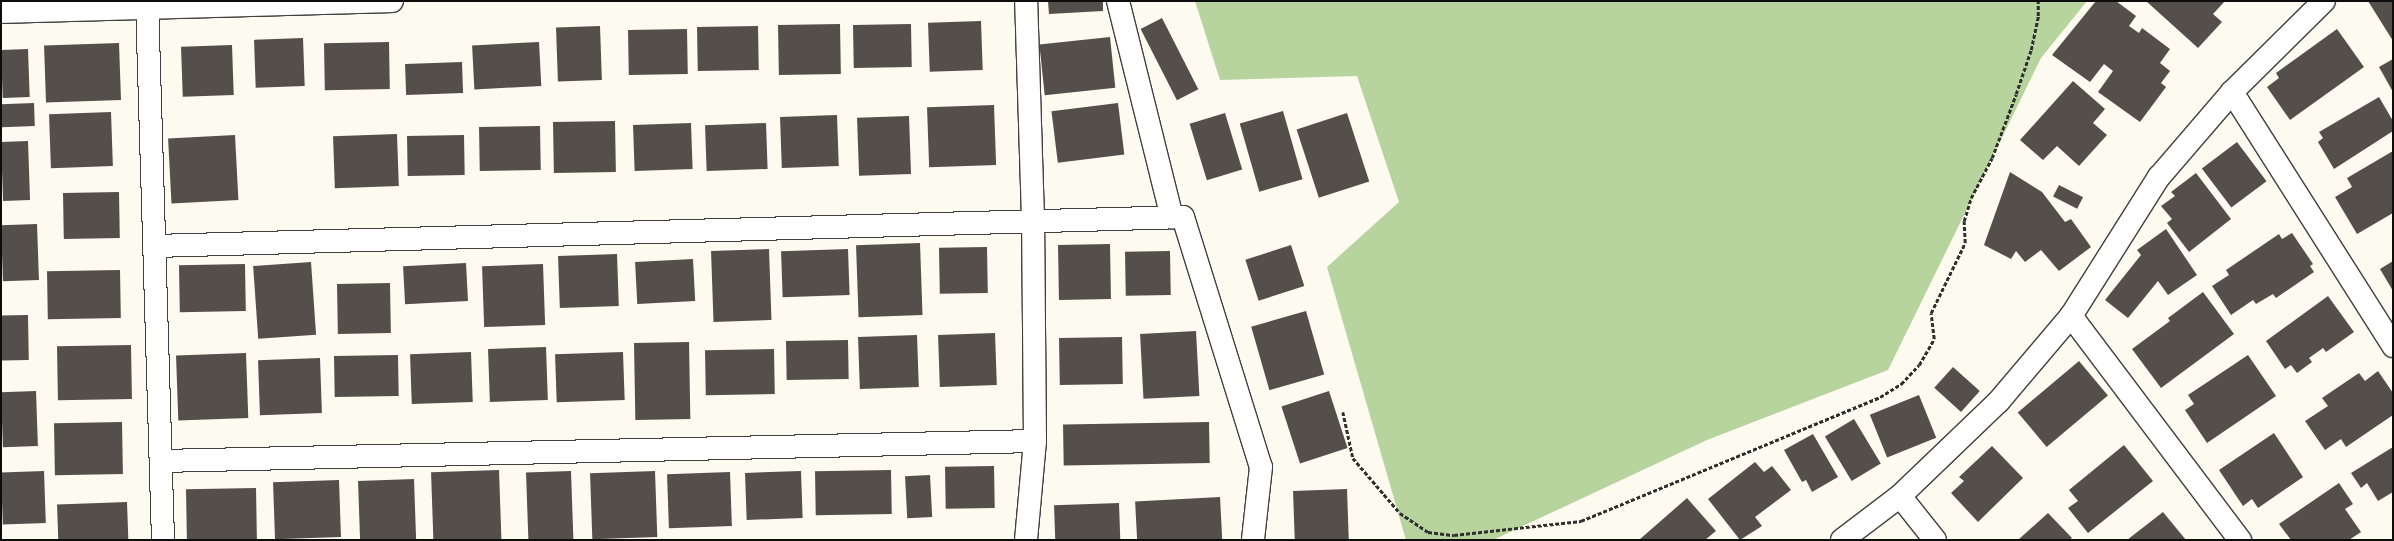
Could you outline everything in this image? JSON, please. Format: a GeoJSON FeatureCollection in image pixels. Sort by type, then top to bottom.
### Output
{"type":"FeatureCollection","features":[{"type":"Feature","properties":{"kind":"street"},"geometry":{"type":"LineString","coordinates":[[1,12],[147,5],[392,1]]}},
{"type":"Feature","properties":{"kind":"street"},"geometry":{"type":"LineString","coordinates":[[1026,1],[1033,219],[1035,441],[1026,540]]}},
{"type":"Feature","properties":{"kind":"street"},"geometry":{"type":"LineString","coordinates":[[1118,1],[1172,217]]}},
{"type":"Feature","properties":{"kind":"street"},"geometry":{"type":"LineString","coordinates":[[1842,540],[1900,496],[1999,401],[2071,316],[2159,177],[2232,92],[2324,1]]}},
{"type":"Feature","properties":{"kind":"street"},"geometry":{"type":"LineString","coordinates":[[147,5],[163,540]]}},
{"type":"Feature","properties":{"kind":"street"},"geometry":{"type":"LineString","coordinates":[[2232,92],[2393,346]]}},
{"type":"Feature","properties":{"kind":"street"},"geometry":{"type":"LineString","coordinates":[[154,246],[1033,219],[1183,217],[1262,467],[1253,540]]}},
{"type":"Feature","properties":{"kind":"street"},"geometry":{"type":"LineString","coordinates":[[2071,316],[2240,540]]}},
{"type":"Feature","properties":{"kind":"street"},"geometry":{"type":"LineString","coordinates":[[161,461],[1035,441]]}},
{"type":"Feature","properties":{"kind":"street"},"geometry":{"type":"LineString","coordinates":[[1900,496],[1935,540]]}},
{"type":"Feature","properties":{"kind":"path"},"geometry":{"type":"LineString","coordinates":[[1343,412],[1352,458],[1400,513],[1428,532],[1454,534],[1582,521],[1880,397],[1900,384],[1919,365],[1934,339],[1931,313],[1965,243],[1964,222],[1971,198],[1992,158],[2031,50],[2038,16],[2038,1]]}},
{"type":"Feature","properties":{"kind":"green space"},"geometry":{"type":"Polygon","coordinates":[[[1195,1],[2087,1],[2041,58],[1888,370],[1707,440],[1493,540],[1406,540],[1327,267],[1399,202],[1357,76],[1220,80],[1195,1]]]}},
{"type":"Feature","properties":{"kind":"building"},"geometry":{"type":"Polygon","coordinates":[[[1048,1],[1103,1],[1103,11],[1049,14],[1048,1]]]}},
{"type":"Feature","properties":{"kind":"building"},"geometry":{"type":"Polygon","coordinates":[[[2096,1],[2116,1],[2136,16],[2129,26],[2139,33],[2142,28],[2170,49],[2160,63],[2170,71],[2161,83],[2166,87],[2140,122],[2098,92],[2113,71],[2104,64],[2090,82],[2052,55],[2096,1]]]}},
{"type":"Feature","properties":{"kind":"building"},"geometry":{"type":"Polygon","coordinates":[[[2146,1],[2225,1],[2213,14],[2222,22],[2198,48],[2146,1]]]}},
{"type":"Feature","properties":{"kind":"building"},"geometry":{"type":"Polygon","coordinates":[[[2368,1],[2393,1],[2393,41],[2368,1]]]}},
{"type":"Feature","properties":{"kind":"building"},"geometry":{"type":"Polygon","coordinates":[[[1162,18],[1198,89],[1177,100],[1141,29],[1162,18]]]}},
{"type":"Feature","properties":{"kind":"building"},"geometry":{"type":"Polygon","coordinates":[[[981,21],[983,70],[930,72],[928,23],[981,21]]]}},
{"type":"Feature","properties":{"kind":"building"},"geometry":{"type":"Polygon","coordinates":[[[840,24],[841,74],[779,75],[778,25],[840,24]]]}},
{"type":"Feature","properties":{"kind":"building"},"geometry":{"type":"Polygon","coordinates":[[[911,24],[912,67],[854,68],[853,25],[911,24]]]}},
{"type":"Feature","properties":{"kind":"building"},"geometry":{"type":"Polygon","coordinates":[[[600,26],[602,80],[558,82],[556,28],[600,26]]]}},
{"type":"Feature","properties":{"kind":"building"},"geometry":{"type":"Polygon","coordinates":[[[758,26],[759,70],[698,71],[697,27],[758,26]]]}},
{"type":"Feature","properties":{"kind":"building"},"geometry":{"type":"Polygon","coordinates":[[[687,29],[688,74],[629,75],[628,30],[687,29]]]}},
{"type":"Feature","properties":{"kind":"building"},"geometry":{"type":"Polygon","coordinates":[[[2337,29],[2364,67],[2290,120],[2267,87],[2279,78],[2276,73],[2337,29]]]}},
{"type":"Feature","properties":{"kind":"building"},"geometry":{"type":"Polygon","coordinates":[[[1110,37],[1115,88],[1045,95],[1039,44],[1110,37]]]}},
{"type":"Feature","properties":{"kind":"building"},"geometry":{"type":"Polygon","coordinates":[[[303,38],[305,86],[256,88],[254,40],[303,38]]]}},
{"type":"Feature","properties":{"kind":"building"},"geometry":{"type":"Polygon","coordinates":[[[389,42],[390,89],[325,90],[324,43],[389,42]]]}},
{"type":"Feature","properties":{"kind":"building"},"geometry":{"type":"Polygon","coordinates":[[[539,42],[541,86],[474,89],[472,46],[539,42]]]}},
{"type":"Feature","properties":{"kind":"building"},"geometry":{"type":"Polygon","coordinates":[[[119,43],[121,100],[46,103],[44,46],[119,43]]]}},
{"type":"Feature","properties":{"kind":"building"},"geometry":{"type":"Polygon","coordinates":[[[232,45],[234,95],[183,97],[181,47],[232,45]]]}},
{"type":"Feature","properties":{"kind":"building"},"geometry":{"type":"Polygon","coordinates":[[[28,49],[30,97],[3,98],[1,50],[28,49]]]}},
{"type":"Feature","properties":{"kind":"building"},"geometry":{"type":"Polygon","coordinates":[[[2393,59],[2393,92],[2379,67],[2393,59]]]}},
{"type":"Feature","properties":{"kind":"building"},"geometry":{"type":"Polygon","coordinates":[[[462,62],[463,93],[406,95],[405,64],[462,62]]]}},
{"type":"Feature","properties":{"kind":"building"},"geometry":{"type":"Polygon","coordinates":[[[2073,81],[2105,109],[2093,123],[2107,135],[2079,166],[2057,146],[2043,160],[2020,140],[2073,81]]]}},
{"type":"Feature","properties":{"kind":"building"},"geometry":{"type":"Polygon","coordinates":[[[2379,97],[2393,121],[2393,131],[2334,169],[2318,142],[2323,138],[2319,132],[2379,97]]]}},
{"type":"Feature","properties":{"kind":"building"},"geometry":{"type":"Polygon","coordinates":[[[34,103],[35,126],[2,127],[1,104],[34,103]]]}},
{"type":"Feature","properties":{"kind":"building"},"geometry":{"type":"Polygon","coordinates":[[[1118,103],[1124,155],[1058,163],[1051,111],[1118,103]]]}},
{"type":"Feature","properties":{"kind":"building"},"geometry":{"type":"Polygon","coordinates":[[[994,105],[996,165],[929,167],[927,107],[994,105]]]}},
{"type":"Feature","properties":{"kind":"building"},"geometry":{"type":"Polygon","coordinates":[[[1283,111],[1303,179],[1259,192],[1240,123],[1283,111]]]}},
{"type":"Feature","properties":{"kind":"building"},"geometry":{"type":"Polygon","coordinates":[[[111,112],[113,166],[51,168],[49,114],[111,112]]]}},
{"type":"Feature","properties":{"kind":"building"},"geometry":{"type":"Polygon","coordinates":[[[1225,113],[1242,169],[1207,180],[1190,124],[1225,113]]]}},
{"type":"Feature","properties":{"kind":"building"},"geometry":{"type":"Polygon","coordinates":[[[1347,113],[1369,181],[1319,198],[1297,129],[1347,113]]]}},
{"type":"Feature","properties":{"kind":"building"},"geometry":{"type":"Polygon","coordinates":[[[837,115],[839,166],[782,168],[780,117],[837,115]]]}},
{"type":"Feature","properties":{"kind":"building"},"geometry":{"type":"Polygon","coordinates":[[[909,116],[911,174],[859,176],[857,118],[909,116]]]}},
{"type":"Feature","properties":{"kind":"building"},"geometry":{"type":"Polygon","coordinates":[[[615,121],[616,172],[554,173],[553,122],[615,121]]]}},
{"type":"Feature","properties":{"kind":"building"},"geometry":{"type":"Polygon","coordinates":[[[691,123],[693,169],[635,171],[633,125],[691,123]]]}},
{"type":"Feature","properties":{"kind":"building"},"geometry":{"type":"Polygon","coordinates":[[[766,123],[768,169],[707,171],[705,125],[766,123]]]}},
{"type":"Feature","properties":{"kind":"building"},"geometry":{"type":"Polygon","coordinates":[[[540,126],[541,170],[480,171],[479,127],[540,126]]]}},
{"type":"Feature","properties":{"kind":"building"},"geometry":{"type":"Polygon","coordinates":[[[397,134],[399,186],[335,188],[333,136],[397,134]]]}},
{"type":"Feature","properties":{"kind":"building"},"geometry":{"type":"Polygon","coordinates":[[[235,135],[238,200],[171,203],[168,139],[235,135]]]}},
{"type":"Feature","properties":{"kind":"building"},"geometry":{"type":"Polygon","coordinates":[[[464,135],[465,175],[408,176],[407,136],[464,135]]]}},
{"type":"Feature","properties":{"kind":"building"},"geometry":{"type":"Polygon","coordinates":[[[28,141],[30,200],[3,201],[1,142],[28,141]]]}},
{"type":"Feature","properties":{"kind":"building"},"geometry":{"type":"Polygon","coordinates":[[[2237,142],[2266,181],[2231,208],[2202,168],[2237,142]]]}},
{"type":"Feature","properties":{"kind":"building"},"geometry":{"type":"Polygon","coordinates":[[[2393,151],[2393,213],[2357,234],[2335,197],[2352,187],[2347,178],[2393,151]]]}},
{"type":"Feature","properties":{"kind":"building"},"geometry":{"type":"Polygon","coordinates":[[[2010,172],[2042,192],[2065,222],[2071,219],[2091,247],[2059,271],[2041,250],[2025,262],[2016,251],[2011,259],[1984,245],[2010,172]]]}},
{"type":"Feature","properties":{"kind":"building"},"geometry":{"type":"Polygon","coordinates":[[[2196,173],[2231,219],[2189,252],[2167,223],[2172,219],[2161,206],[2175,196],[2171,192],[2196,173]]]}},
{"type":"Feature","properties":{"kind":"building"},"geometry":{"type":"Polygon","coordinates":[[[2059,185],[2083,197],[2077,209],[2053,197],[2059,185]]]}},
{"type":"Feature","properties":{"kind":"building"},"geometry":{"type":"Polygon","coordinates":[[[119,192],[120,238],[64,239],[63,193],[119,192]]]}},
{"type":"Feature","properties":{"kind":"building"},"geometry":{"type":"Polygon","coordinates":[[[37,224],[39,280],[3,281],[1,225],[37,224]]]}},
{"type":"Feature","properties":{"kind":"building"},"geometry":{"type":"Polygon","coordinates":[[[2166,229],[2197,275],[2168,295],[2158,281],[2128,318],[2105,300],[2141,255],[2137,250],[2166,229]]]}},
{"type":"Feature","properties":{"kind":"building"},"geometry":{"type":"Polygon","coordinates":[[[2292,233],[2313,264],[2310,266],[2314,272],[2276,298],[2273,294],[2256,304],[2253,300],[2231,315],[2212,286],[2229,275],[2226,270],[2279,234],[2282,239],[2292,233]]]}},
{"type":"Feature","properties":{"kind":"building"},"geometry":{"type":"Polygon","coordinates":[[[920,243],[923,315],[859,317],[856,245],[920,243]]]}},
{"type":"Feature","properties":{"kind":"building"},"geometry":{"type":"Polygon","coordinates":[[[1110,244],[1111,299],[1059,300],[1058,245],[1110,244]]]}},
{"type":"Feature","properties":{"kind":"building"},"geometry":{"type":"Polygon","coordinates":[[[1291,245],[1304,286],[1259,301],[1245,260],[1291,245]]]}},
{"type":"Feature","properties":{"kind":"building"},"geometry":{"type":"Polygon","coordinates":[[[987,247],[988,293],[940,294],[939,248],[987,247]]]}},
{"type":"Feature","properties":{"kind":"building"},"geometry":{"type":"Polygon","coordinates":[[[769,249],[771,320],[714,322],[711,251],[769,249]]]}},
{"type":"Feature","properties":{"kind":"building"},"geometry":{"type":"Polygon","coordinates":[[[848,249],[850,295],[783,297],[781,251],[848,249]]]}},
{"type":"Feature","properties":{"kind":"building"},"geometry":{"type":"Polygon","coordinates":[[[1170,251],[1171,295],[1126,296],[1125,252],[1170,251]]]}},
{"type":"Feature","properties":{"kind":"building"},"geometry":{"type":"Polygon","coordinates":[[[617,254],[619,306],[560,308],[558,256],[617,254]]]}},
{"type":"Feature","properties":{"kind":"building"},"geometry":{"type":"Polygon","coordinates":[[[693,259],[695,301],[637,304],[635,262],[693,259]]]}},
{"type":"Feature","properties":{"kind":"building"},"geometry":{"type":"Polygon","coordinates":[[[2393,261],[2393,291],[2380,269],[2393,261]]]}},
{"type":"Feature","properties":{"kind":"building"},"geometry":{"type":"Polygon","coordinates":[[[311,262],[316,335],[258,339],[253,266],[311,262]]]}},
{"type":"Feature","properties":{"kind":"building"},"geometry":{"type":"Polygon","coordinates":[[[466,263],[468,301],[405,304],[403,266],[466,263]]]}},
{"type":"Feature","properties":{"kind":"building"},"geometry":{"type":"Polygon","coordinates":[[[245,264],[246,311],[180,312],[179,265],[245,264]]]}},
{"type":"Feature","properties":{"kind":"building"},"geometry":{"type":"Polygon","coordinates":[[[543,264],[545,325],[484,327],[482,266],[543,264]]]}},
{"type":"Feature","properties":{"kind":"building"},"geometry":{"type":"Polygon","coordinates":[[[120,270],[121,318],[48,319],[47,271],[120,270]]]}},
{"type":"Feature","properties":{"kind":"building"},"geometry":{"type":"Polygon","coordinates":[[[390,283],[391,333],[338,334],[337,284],[390,283]]]}},
{"type":"Feature","properties":{"kind":"building"},"geometry":{"type":"Polygon","coordinates":[[[2203,292],[2234,334],[2161,388],[2132,349],[2170,321],[2168,318],[2203,292]]]}},
{"type":"Feature","properties":{"kind":"building"},"geometry":{"type":"Polygon","coordinates":[[[2328,296],[2354,332],[2326,352],[2323,348],[2309,358],[2312,362],[2297,373],[2291,365],[2285,369],[2266,341],[2328,296]]]}},
{"type":"Feature","properties":{"kind":"building"},"geometry":{"type":"Polygon","coordinates":[[[1306,311],[1324,374],[1269,390],[1251,327],[1306,311]]]}},
{"type":"Feature","properties":{"kind":"building"},"geometry":{"type":"Polygon","coordinates":[[[1,315],[28,315],[29,360],[2,360],[1,315]]]}},
{"type":"Feature","properties":{"kind":"building"},"geometry":{"type":"Polygon","coordinates":[[[1196,331],[1199,396],[1143,399],[1140,334],[1196,331]]]}},
{"type":"Feature","properties":{"kind":"building"},"geometry":{"type":"Polygon","coordinates":[[[995,333],[997,385],[940,387],[938,335],[995,333]]]}},
{"type":"Feature","properties":{"kind":"building"},"geometry":{"type":"Polygon","coordinates":[[[917,335],[919,387],[860,389],[858,337],[917,335]]]}},
{"type":"Feature","properties":{"kind":"building"},"geometry":{"type":"Polygon","coordinates":[[[1122,337],[1123,384],[1060,385],[1059,338],[1122,337]]]}},
{"type":"Feature","properties":{"kind":"building"},"geometry":{"type":"Polygon","coordinates":[[[848,340],[849,379],[787,380],[786,341],[848,340]]]}},
{"type":"Feature","properties":{"kind":"building"},"geometry":{"type":"Polygon","coordinates":[[[689,342],[690,419],[635,420],[634,343],[689,342]]]}},
{"type":"Feature","properties":{"kind":"building"},"geometry":{"type":"Polygon","coordinates":[[[131,345],[132,399],[58,400],[57,346],[131,345]]]}},
{"type":"Feature","properties":{"kind":"building"},"geometry":{"type":"Polygon","coordinates":[[[546,347],[548,400],[490,402],[488,349],[546,347]]]}},
{"type":"Feature","properties":{"kind":"building"},"geometry":{"type":"Polygon","coordinates":[[[774,349],[775,394],[706,395],[705,350],[774,349]]]}},
{"type":"Feature","properties":{"kind":"building"},"geometry":{"type":"Polygon","coordinates":[[[471,352],[473,402],[412,404],[410,354],[471,352]]]}},
{"type":"Feature","properties":{"kind":"building"},"geometry":{"type":"Polygon","coordinates":[[[623,352],[625,400],[557,402],[555,354],[623,352]]]}},
{"type":"Feature","properties":{"kind":"building"},"geometry":{"type":"Polygon","coordinates":[[[246,353],[248,418],[178,420],[176,355],[246,353]]]}},
{"type":"Feature","properties":{"kind":"building"},"geometry":{"type":"Polygon","coordinates":[[[398,355],[399,396],[335,397],[334,356],[398,355]]]}},
{"type":"Feature","properties":{"kind":"building"},"geometry":{"type":"Polygon","coordinates":[[[2248,355],[2276,396],[2207,443],[2185,410],[2194,404],[2188,395],[2248,355]]]}},
{"type":"Feature","properties":{"kind":"building"},"geometry":{"type":"Polygon","coordinates":[[[320,358],[322,413],[260,415],[258,360],[320,358]]]}},
{"type":"Feature","properties":{"kind":"building"},"geometry":{"type":"Polygon","coordinates":[[[2079,361],[2108,395],[2047,447],[2018,412],[2079,361]]]}},
{"type":"Feature","properties":{"kind":"building"},"geometry":{"type":"Polygon","coordinates":[[[1953,367],[1980,391],[1961,412],[1934,388],[1953,367]]]}},
{"type":"Feature","properties":{"kind":"building"},"geometry":{"type":"Polygon","coordinates":[[[2378,371],[2393,393],[2393,415],[2346,447],[2341,439],[2325,450],[2305,421],[2328,406],[2322,398],[2359,373],[2365,381],[2378,371]]]}},
{"type":"Feature","properties":{"kind":"building"},"geometry":{"type":"Polygon","coordinates":[[[36,391],[38,446],[3,447],[1,392],[36,391]]]}},
{"type":"Feature","properties":{"kind":"building"},"geometry":{"type":"Polygon","coordinates":[[[1329,391],[1348,448],[1300,464],[1281,406],[1329,391]]]}},
{"type":"Feature","properties":{"kind":"building"},"geometry":{"type":"Polygon","coordinates":[[[1919,395],[1936,438],[1887,458],[1870,415],[1919,395]]]}},
{"type":"Feature","properties":{"kind":"building"},"geometry":{"type":"Polygon","coordinates":[[[1854,419],[1881,464],[1852,481],[1825,437],[1854,419]]]}},
{"type":"Feature","properties":{"kind":"building"},"geometry":{"type":"Polygon","coordinates":[[[122,422],[123,474],[55,475],[54,423],[122,422]]]}},
{"type":"Feature","properties":{"kind":"building"},"geometry":{"type":"Polygon","coordinates":[[[1209,422],[1210,463],[1064,466],[1063,425],[1209,422]]]}},
{"type":"Feature","properties":{"kind":"building"},"geometry":{"type":"Polygon","coordinates":[[[2274,433],[2303,477],[2258,508],[2252,499],[2243,506],[2219,470],[2274,433]]]}},
{"type":"Feature","properties":{"kind":"building"},"geometry":{"type":"Polygon","coordinates":[[[1813,434],[1838,477],[1812,492],[1806,480],[1802,482],[1784,450],[1813,434]]]}},
{"type":"Feature","properties":{"kind":"building"},"geometry":{"type":"Polygon","coordinates":[[[2124,445],[2153,481],[2088,533],[2068,508],[2078,501],[2069,490],[2124,445]]]}},
{"type":"Feature","properties":{"kind":"building"},"geometry":{"type":"Polygon","coordinates":[[[1992,446],[2023,478],[1978,522],[1951,493],[1964,481],[1959,477],[1992,446]]]}},
{"type":"Feature","properties":{"kind":"building"},"geometry":{"type":"Polygon","coordinates":[[[2393,447],[2393,492],[2378,501],[2367,483],[2361,488],[2351,473],[2393,447]]]}},
{"type":"Feature","properties":{"kind":"building"},"geometry":{"type":"Polygon","coordinates":[[[1755,462],[1764,472],[1772,466],[1791,490],[1755,517],[1762,526],[1740,540],[1708,499],[1755,462]]]}},
{"type":"Feature","properties":{"kind":"building"},"geometry":{"type":"Polygon","coordinates":[[[994,466],[995,508],[946,509],[945,467],[994,466]]]}},
{"type":"Feature","properties":{"kind":"building"},"geometry":{"type":"Polygon","coordinates":[[[499,470],[501,540],[433,540],[431,472],[499,470]]]}},
{"type":"Feature","properties":{"kind":"building"},"geometry":{"type":"Polygon","coordinates":[[[891,470],[892,514],[816,515],[815,471],[891,470]]]}},
{"type":"Feature","properties":{"kind":"building"},"geometry":{"type":"Polygon","coordinates":[[[44,471],[46,523],[3,524],[1,473],[44,471]]]}},
{"type":"Feature","properties":{"kind":"building"},"geometry":{"type":"Polygon","coordinates":[[[571,471],[573,540],[528,540],[526,473],[571,471]]]}},
{"type":"Feature","properties":{"kind":"building"},"geometry":{"type":"Polygon","coordinates":[[[655,471],[657,537],[592,539],[590,473],[655,471]]]}},
{"type":"Feature","properties":{"kind":"building"},"geometry":{"type":"Polygon","coordinates":[[[801,471],[803,518],[747,520],[745,473],[801,471]]]}},
{"type":"Feature","properties":{"kind":"building"},"geometry":{"type":"Polygon","coordinates":[[[730,472],[732,526],[669,528],[667,474],[730,472]]]}},
{"type":"Feature","properties":{"kind":"building"},"geometry":{"type":"Polygon","coordinates":[[[930,475],[932,517],[907,518],[905,476],[930,475]]]}},
{"type":"Feature","properties":{"kind":"building"},"geometry":{"type":"Polygon","coordinates":[[[414,479],[416,539],[360,540],[358,481],[414,479]]]}},
{"type":"Feature","properties":{"kind":"building"},"geometry":{"type":"Polygon","coordinates":[[[339,480],[341,537],[275,539],[273,482],[339,480]]]}},
{"type":"Feature","properties":{"kind":"building"},"geometry":{"type":"Polygon","coordinates":[[[2339,483],[2353,504],[2345,509],[2361,532],[2349,540],[2291,540],[2279,524],[2339,483]]]}},
{"type":"Feature","properties":{"kind":"building"},"geometry":{"type":"Polygon","coordinates":[[[256,488],[257,539],[187,540],[186,489],[256,488]]]}},
{"type":"Feature","properties":{"kind":"building"},"geometry":{"type":"Polygon","coordinates":[[[1347,489],[1349,540],[1295,540],[1293,491],[1347,489]]]}},
{"type":"Feature","properties":{"kind":"building"},"geometry":{"type":"Polygon","coordinates":[[[1220,497],[1222,540],[1137,540],[1135,501],[1220,497]]]}},
{"type":"Feature","properties":{"kind":"building"},"geometry":{"type":"Polygon","coordinates":[[[1687,498],[1716,531],[1705,540],[1639,540],[1687,498]]]}},
{"type":"Feature","properties":{"kind":"building"},"geometry":{"type":"Polygon","coordinates":[[[127,502],[128,540],[58,540],[57,504],[127,502]]]}},
{"type":"Feature","properties":{"kind":"building"},"geometry":{"type":"Polygon","coordinates":[[[1119,503],[1120,540],[1055,540],[1054,505],[1119,503]]]}},
{"type":"Feature","properties":{"kind":"building"},"geometry":{"type":"Polygon","coordinates":[[[2163,512],[2186,540],[2127,540],[2163,512]]]}},
{"type":"Feature","properties":{"kind":"building"},"geometry":{"type":"Polygon","coordinates":[[[2048,513],[2072,538],[2069,540],[2018,540],[2048,513]]]}}]}
